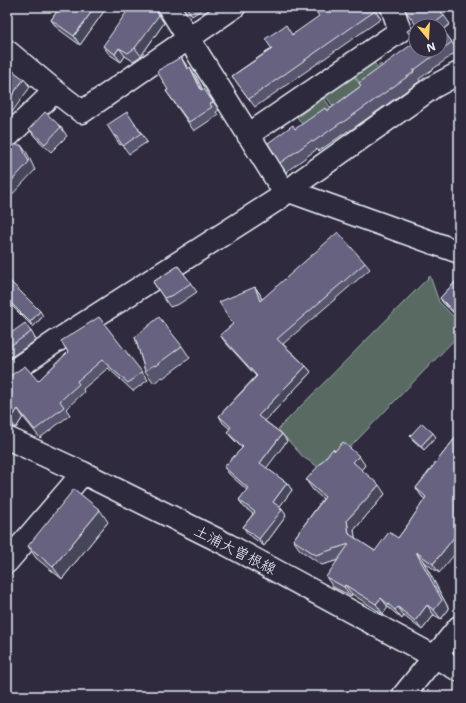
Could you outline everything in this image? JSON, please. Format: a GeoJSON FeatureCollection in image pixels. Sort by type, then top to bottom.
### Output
{"type":"FeatureCollection","features":[{"type":"Feature","properties":{"kind":"street"},"geometry":{"type":"LineString","coordinates":[[169,7],[281,187],[459,252]]}},
{"type":"Feature","properties":{"kind":"street"},"geometry":{"type":"LineString","coordinates":[[7,51],[82,112],[234,7]]}},
{"type":"Feature","properties":{"kind":"street"},"geometry":{"type":"LineString","coordinates":[[248,135],[400,31],[392,7]]}},
{"type":"Feature","properties":{"kind":"street"},"geometry":{"type":"LineString","coordinates":[[7,375],[55,342],[217,239],[289,191],[302,180],[433,87],[459,73]]}},
{"type":"Feature","properties":{"kind":"street"},"geometry":{"type":"LineString","coordinates":[[7,137],[55,91]]}},
{"type":"Feature","properties":{"kind":"street","name":"土浦大曽根線"},"geometry":{"type":"LineString","coordinates":[[7,438],[83,473],[228,545],[459,670]]}},
{"type":"Feature","properties":{"kind":"street"},"geometry":{"type":"LineString","coordinates":[[7,562],[83,473]]}},
{"type":"Feature","properties":{"kind":"street"},"geometry":{"type":"LineString","coordinates":[[404,696],[459,627]]}},
{"type":"Feature","properties":{"kind":"green space"},"geometry":{"type":"Polygon","coordinates":[[[373,61],[377,67],[381,64],[387,72],[368,94],[354,75],[373,61]]]}},
{"type":"Feature","properties":{"kind":"green space"},"geometry":{"type":"Polygon","coordinates":[[[353,75],[366,93],[338,113],[325,95],[353,75]]]}},
{"type":"Feature","properties":{"kind":"green space"},"geometry":{"type":"Polygon","coordinates":[[[324,98],[333,111],[306,130],[297,117],[324,98]]]}},
{"type":"Feature","properties":{"kind":"green space"},"geometry":{"type":"Polygon","coordinates":[[[430,276],[439,302],[459,322],[459,335],[326,472],[303,457],[278,429],[430,276]]]}},
{"type":"Feature","properties":{"kind":"building"},"geometry":{"type":"Polygon","coordinates":[[[60,7],[95,7],[74,36],[51,20],[60,7]]]}},
{"type":"Feature","properties":{"kind":"building"},"geometry":{"type":"Polygon","coordinates":[[[130,7],[152,7],[159,15],[135,48],[128,53],[119,48],[115,54],[103,46],[130,7]]]}},
{"type":"Feature","properties":{"kind":"building"},"geometry":{"type":"Polygon","coordinates":[[[313,7],[373,7],[375,11],[249,99],[232,76],[272,49],[265,39],[286,25],[292,35],[319,16],[313,7]]]}},
{"type":"Feature","properties":{"kind":"building"},"geometry":{"type":"Polygon","coordinates":[[[403,7],[438,7],[444,16],[441,18],[411,18],[403,7]]]}},
{"type":"Feature","properties":{"kind":"building"},"geometry":{"type":"Polygon","coordinates":[[[448,37],[452,42],[448,45],[448,37]]]}},
{"type":"Feature","properties":{"kind":"building"},"geometry":{"type":"Polygon","coordinates":[[[408,47],[408,58],[430,58],[413,71],[414,72],[342,123],[313,142],[311,141],[280,163],[268,143],[293,125],[295,129],[325,108],[327,111],[361,86],[359,83],[408,47]]]}},
{"type":"Feature","properties":{"kind":"building"},"geometry":{"type":"Polygon","coordinates":[[[181,57],[187,69],[190,67],[201,90],[204,89],[213,102],[210,104],[212,107],[189,122],[166,91],[168,90],[157,71],[181,57]]]}},
{"type":"Feature","properties":{"kind":"building"},"geometry":{"type":"Polygon","coordinates":[[[10,69],[24,79],[7,102],[7,74],[10,69]]]}},
{"type":"Feature","properties":{"kind":"building"},"geometry":{"type":"Polygon","coordinates":[[[45,112],[61,127],[45,144],[29,129],[45,112]]]}},
{"type":"Feature","properties":{"kind":"building"},"geometry":{"type":"Polygon","coordinates":[[[127,112],[141,133],[123,146],[107,125],[127,112]]]}},
{"type":"Feature","properties":{"kind":"building"},"geometry":{"type":"Polygon","coordinates":[[[12,145],[21,145],[29,162],[7,186],[7,150],[12,145]]]}},
{"type":"Feature","properties":{"kind":"building"},"geometry":{"type":"Polygon","coordinates":[[[338,232],[365,263],[277,339],[306,366],[258,416],[282,434],[260,463],[287,483],[273,502],[282,510],[259,539],[243,527],[255,512],[239,500],[248,488],[224,467],[243,447],[227,432],[231,427],[219,416],[257,376],[220,335],[233,324],[219,302],[255,287],[260,301],[338,232]]]}},
{"type":"Feature","properties":{"kind":"building"},"geometry":{"type":"Polygon","coordinates":[[[178,266],[191,283],[173,295],[164,298],[153,282],[178,266]]]}},
{"type":"Feature","properties":{"kind":"building"},"geometry":{"type":"Polygon","coordinates":[[[459,278],[459,314],[458,316],[440,298],[459,278]]]}},
{"type":"Feature","properties":{"kind":"building"},"geometry":{"type":"Polygon","coordinates":[[[10,281],[40,311],[30,322],[7,299],[7,283],[10,281]]]}},
{"type":"Feature","properties":{"kind":"building"},"geometry":{"type":"Polygon","coordinates":[[[99,317],[142,372],[128,383],[102,360],[77,381],[79,384],[60,401],[64,407],[35,430],[18,409],[10,420],[7,419],[7,378],[25,366],[38,381],[68,352],[61,341],[99,317]]]}},
{"type":"Feature","properties":{"kind":"building"},"geometry":{"type":"Polygon","coordinates":[[[159,317],[182,346],[155,366],[154,365],[145,371],[135,337],[159,317]]]}},
{"type":"Feature","properties":{"kind":"building"},"geometry":{"type":"Polygon","coordinates":[[[25,323],[31,332],[7,348],[7,336],[25,323]]]}},
{"type":"Feature","properties":{"kind":"building"},"geometry":{"type":"Polygon","coordinates":[[[459,331],[459,340],[455,336],[459,331]]]}},
{"type":"Feature","properties":{"kind":"building"},"geometry":{"type":"Polygon","coordinates":[[[422,423],[433,433],[421,446],[410,436],[422,423]]]}},
{"type":"Feature","properties":{"kind":"building"},"geometry":{"type":"Polygon","coordinates":[[[459,433],[459,531],[433,564],[416,552],[442,600],[434,610],[427,605],[415,621],[398,607],[395,610],[381,598],[376,604],[345,585],[344,587],[326,577],[349,544],[316,555],[293,540],[325,497],[306,480],[333,449],[335,451],[343,442],[359,456],[353,462],[379,485],[347,520],[349,534],[375,551],[389,532],[398,538],[409,523],[426,497],[416,488],[459,433]]]}},
{"type":"Feature","properties":{"kind":"building"},"geometry":{"type":"Polygon","coordinates":[[[74,489],[100,510],[53,567],[28,546],[74,489]]]}}]}
